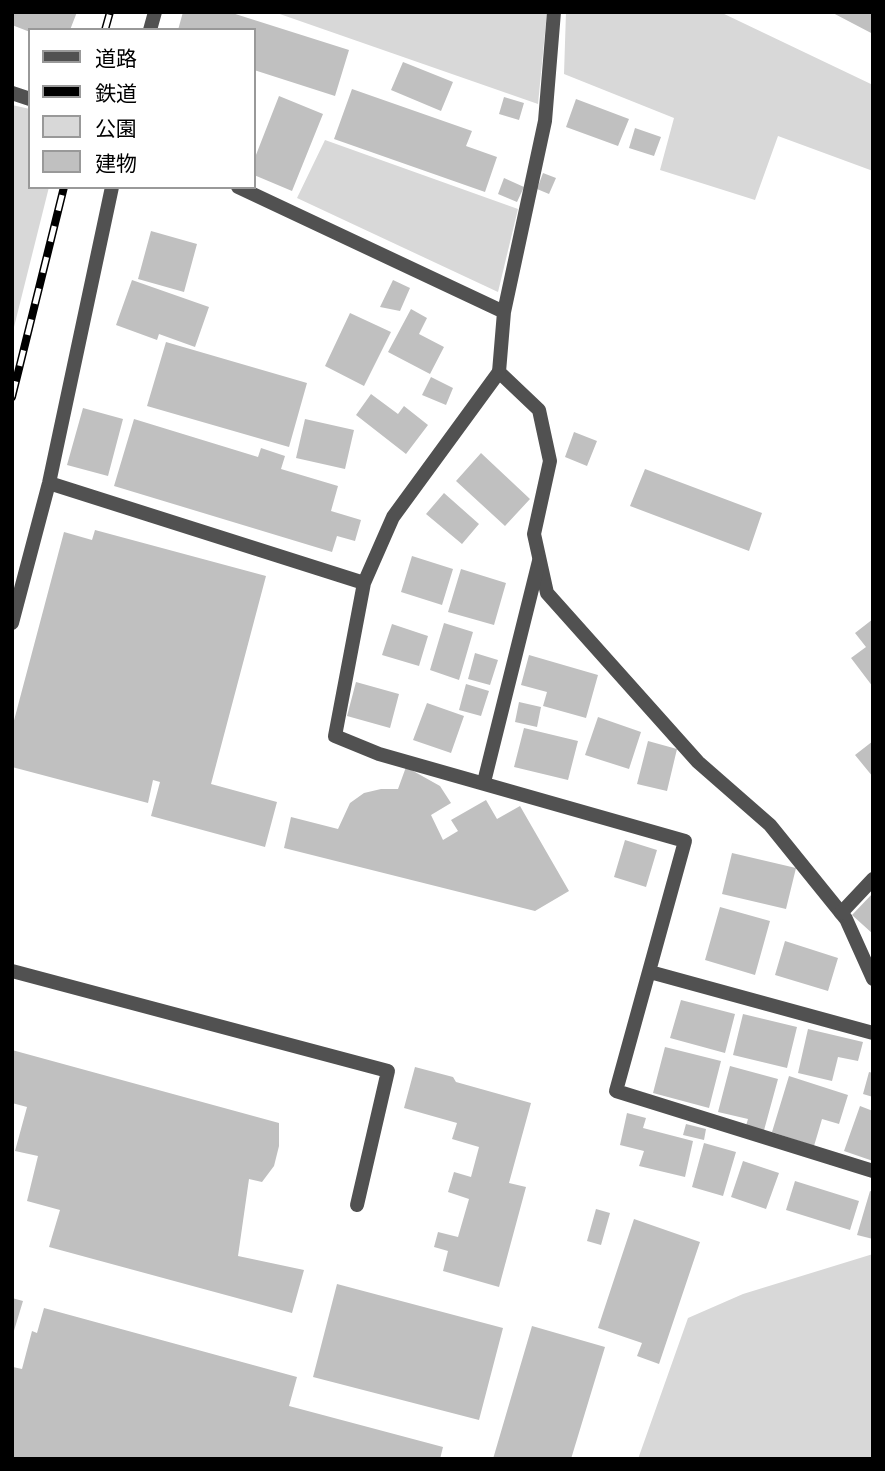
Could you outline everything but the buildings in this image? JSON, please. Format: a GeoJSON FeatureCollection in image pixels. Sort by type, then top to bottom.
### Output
{"type":"FeatureCollection","features":[{"type":"Feature","properties":{"kind":"street"},"geometry":{"type":"LineString","coordinates":[[554,12],[545,121],[504,312],[499,372],[393,517],[364,583],[335,736],[379,754],[685,841],[616,1091],[873,1171]]}},
{"type":"Feature","properties":{"kind":"street"},"geometry":{"type":"LineString","coordinates":[[12,623],[49,483],[112,189]]}},
{"type":"Feature","properties":{"kind":"street"},"geometry":{"type":"LineString","coordinates":[[242,189],[504,312]]}},
{"type":"Feature","properties":{"kind":"street"},"geometry":{"type":"LineString","coordinates":[[499,372],[539,410],[550,461],[534,534],[547,593],[698,762],[770,825],[841,913],[873,979]]}},
{"type":"Feature","properties":{"kind":"street"},"geometry":{"type":"LineString","coordinates":[[49,483],[364,583]]}},
{"type":"Feature","properties":{"kind":"street"},"geometry":{"type":"LineString","coordinates":[[484,782],[539,561]]}},
{"type":"Feature","properties":{"kind":"street"},"geometry":{"type":"LineString","coordinates":[[841,913],[873,879]]}},
{"type":"Feature","properties":{"kind":"street"},"geometry":{"type":"LineString","coordinates":[[12,971],[388,1071],[357,1205]]}},
{"type":"Feature","properties":{"kind":"street"},"geometry":{"type":"LineString","coordinates":[[650,972],[873,1033]]}},
{"type":"Feature","properties":{"kind":"green space"},"geometry":{"type":"Polygon","coordinates":[[[274,12],[547,12],[538,104],[274,12]]]}},
{"type":"Feature","properties":{"kind":"green space"},"geometry":{"type":"Polygon","coordinates":[[[566,12],[720,12],[873,85],[873,171],[778,136],[755,200],[660,170],[674,118],[564,74],[566,12]]]}},
{"type":"Feature","properties":{"kind":"green space"},"geometry":{"type":"Polygon","coordinates":[[[12,105],[28,109],[28,189],[48,189],[12,335],[12,105]]]}},
{"type":"Feature","properties":{"kind":"green space"},"geometry":{"type":"Polygon","coordinates":[[[325,140],[518,209],[498,292],[297,198],[325,140]]]}},
{"type":"Feature","properties":{"kind":"green space"},"geometry":{"type":"Polygon","coordinates":[[[873,1254],[873,1459],[638,1459],[688,1318],[743,1294],[873,1254]]]}},
{"type":"Feature","properties":{"kind":"railway"},"geometry":{"type":"LineString","coordinates":[[106,28],[110,12]]}},
{"type":"Feature","properties":{"kind":"railway"},"geometry":{"type":"LineString","coordinates":[[12,397],[64,189]]}}]}
